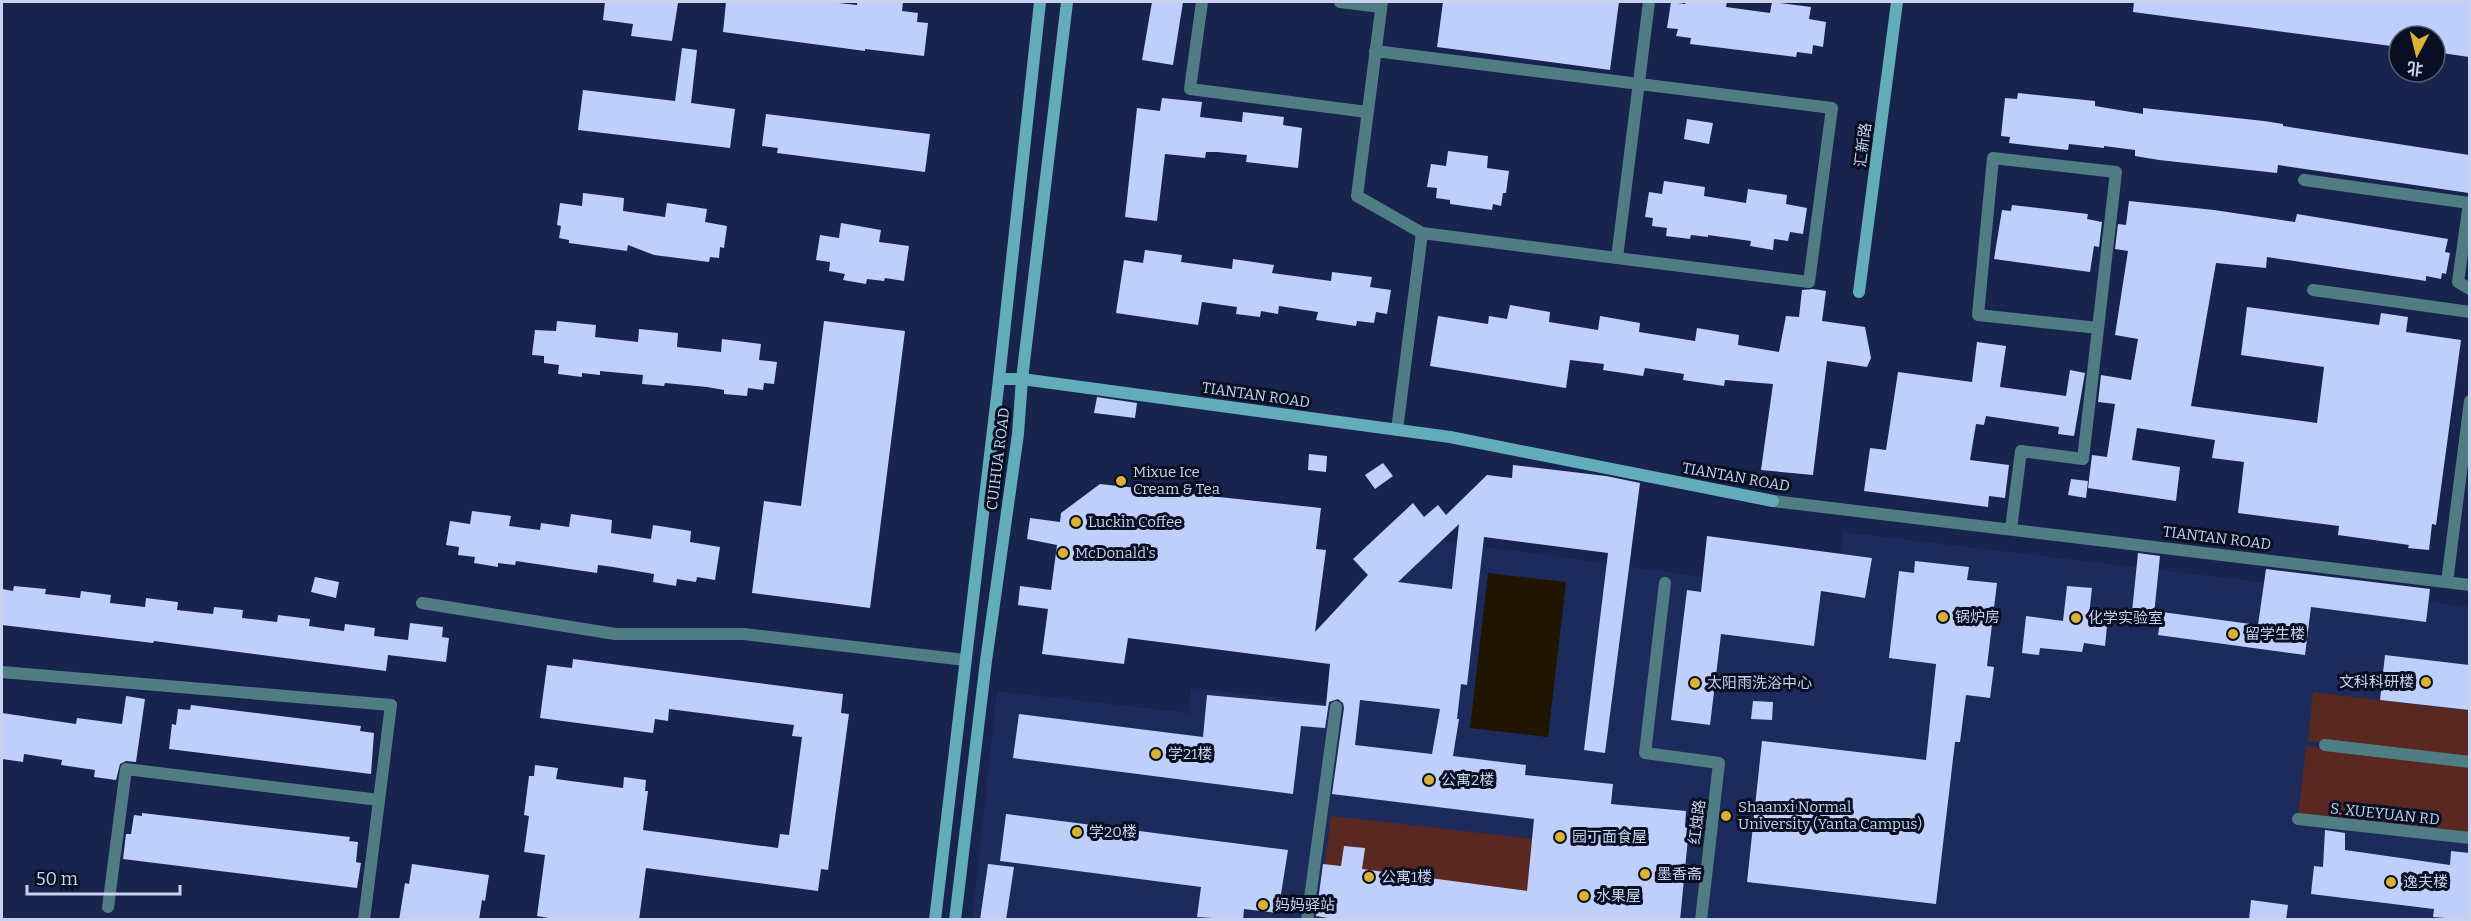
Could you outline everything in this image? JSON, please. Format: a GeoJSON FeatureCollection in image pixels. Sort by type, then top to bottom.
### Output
{"type":"FeatureCollection","features":[{"type":"Feature","properties":{"kind":"main road","name":"CUIHUA ROAD"},"geometry":{"type":"LineString","coordinates":[[935,920],[999,379],[1040,2]]}},
{"type":"Feature","properties":{"kind":"main road","name":"CUIHUA ROAD"},"geometry":{"type":"LineString","coordinates":[[955,920],[986,661],[1018,434],[1022,379],[1067,2]]}},
{"type":"Feature","properties":{"kind":"main road","name":"汇新路"},"geometry":{"type":"LineString","coordinates":[[1859,292],[1897,2]]}},
{"type":"Feature","properties":{"kind":"main road","name":"TIANTAN ROAD"},"geometry":{"type":"LineString","coordinates":[[999,379],[1022,379],[1450,437],[1773,501]]}},
{"type":"Feature","properties":{"kind":"street"},"geometry":{"type":"LineString","coordinates":[[1202,2],[1190,89],[1367,112]]}},
{"type":"Feature","properties":{"kind":"street"},"geometry":{"type":"LineString","coordinates":[[1340,2],[1381,4],[1356,196],[1422,233],[1809,282],[1832,108],[1375,51]]}},
{"type":"Feature","properties":{"kind":"street"},"geometry":{"type":"LineString","coordinates":[[1617,258],[1649,2]]}},
{"type":"Feature","properties":{"kind":"street"},"geometry":{"type":"LineString","coordinates":[[2011,529],[2021,451],[2083,459],[2116,172],[1993,158],[1978,315],[2098,328]]}},
{"type":"Feature","properties":{"kind":"street"},"geometry":{"type":"LineString","coordinates":[[2304,180],[2469,203],[2458,282],[2469,289]]}},
{"type":"Feature","properties":{"kind":"street"},"geometry":{"type":"LineString","coordinates":[[1397,430],[1422,233]]}},
{"type":"Feature","properties":{"kind":"street"},"geometry":{"type":"LineString","coordinates":[[2313,290],[2469,312]]}},
{"type":"Feature","properties":{"kind":"street"},"geometry":{"type":"LineString","coordinates":[[2447,582],[2469,401]]}},
{"type":"Feature","properties":{"kind":"street","name":"TIANTAN ROAD"},"geometry":{"type":"LineString","coordinates":[[1773,501],[2469,585]]}},
{"type":"Feature","properties":{"kind":"street","name":"红烛路"},"geometry":{"type":"LineString","coordinates":[[1665,583],[1645,753],[1719,763],[1701,920]]}},
{"type":"Feature","properties":{"kind":"street"},"geometry":{"type":"LineString","coordinates":[[422,603],[615,634],[744,634],[965,660]]}},
{"type":"Feature","properties":{"kind":"street"},"geometry":{"type":"LineString","coordinates":[[2,672],[391,705],[364,920]]}},
{"type":"Feature","properties":{"kind":"street"},"geometry":{"type":"LineString","coordinates":[[1307,920],[1336,707]]}},
{"type":"Feature","properties":{"kind":"street"},"geometry":{"type":"LineString","coordinates":[[2325,745],[2469,762]]}},
{"type":"Feature","properties":{"kind":"street"},"geometry":{"type":"LineString","coordinates":[[108,907],[126,769],[379,800]]}},
{"type":"Feature","properties":{"kind":"street","name":"S. XUEYUAN RD"},"geometry":{"type":"LineString","coordinates":[[2298,819],[2469,838]]}},
{"type":"Feature","properties":{"kind":"shaded area","name":"Shaanxi Normal University (Yanta Campus)"},"geometry":{"type":"Polygon","coordinates":[[[1843,532],[2469,607],[2469,919],[972,920],[997,691],[1189,713],[1191,688],[1325,703],[1336,620],[1416,537],[1833,595],[1843,532]]]}},
{"type":"Feature","properties":{"kind":"shaded area"},"geometry":{"type":"Polygon","coordinates":[[[1488,573],[1566,582],[1548,737],[1470,728],[1488,573]]]}},
{"type":"Feature","properties":{"kind":"shaded area"},"geometry":{"type":"Polygon","coordinates":[[[2313,692],[2469,711],[2469,759],[2308,741],[2313,692]]]}},
{"type":"Feature","properties":{"kind":"shaded area"},"geometry":{"type":"Polygon","coordinates":[[[2306,746],[2469,764],[2469,835],[2298,817],[2306,746]]]}},
{"type":"Feature","properties":{"kind":"shaded area"},"geometry":{"type":"Polygon","coordinates":[[[1331,816],[1534,839],[1524,919],[1321,920],[1318,917],[1331,816]]]}},
{"type":"Feature","properties":{"kind":"building"},"geometry":{"type":"Polygon","coordinates":[[[605,2],[678,3],[672,41],[631,36],[633,24],[603,20],[605,2]]]}},
{"type":"Feature","properties":{"kind":"building"},"geometry":{"type":"Polygon","coordinates":[[[726,2],[829,2],[857,5],[857,2],[903,2],[902,11],[918,13],[917,22],[928,23],[924,56],[865,49],[865,51],[723,32],[726,2]]]}},
{"type":"Feature","properties":{"kind":"building"},"geometry":{"type":"Polygon","coordinates":[[[1152,2],[1183,2],[1173,65],[1142,60],[1152,2]]]}},
{"type":"Feature","properties":{"kind":"building"},"geometry":{"type":"Polygon","coordinates":[[[1443,2],[1619,2],[1610,70],[1437,47],[1443,2]]]}},
{"type":"Feature","properties":{"kind":"building"},"geometry":{"type":"Polygon","coordinates":[[[1671,2],[1685,4],[1686,2],[1727,2],[1726,7],[1770,13],[1772,2],[1811,7],[1809,19],[1826,22],[1823,47],[1813,45],[1812,54],[1797,52],[1796,57],[1690,44],[1691,38],[1676,36],[1678,29],[1667,28],[1671,2]]]}},
{"type":"Feature","properties":{"kind":"building"},"geometry":{"type":"Polygon","coordinates":[[[2134,2],[2469,2],[2469,57],[2447,54],[2447,24],[2387,24],[2387,45],[2133,12],[2134,2]]]}},
{"type":"Feature","properties":{"kind":"building"},"geometry":{"type":"Polygon","coordinates":[[[682,48],[697,50],[691,103],[735,109],[730,148],[578,130],[583,90],[675,101],[682,48]]]}},
{"type":"Feature","properties":{"kind":"building"},"geometry":{"type":"Polygon","coordinates":[[[2018,93],[2095,101],[2095,106],[2143,114],[2143,108],[2264,121],[2283,124],[2283,126],[2469,155],[2469,193],[2278,165],[2277,173],[2159,160],[2135,156],[2135,150],[2104,146],[2104,148],[2069,144],[2068,150],[2009,143],[2010,137],[2001,136],[2005,98],[2017,99],[2018,93]]]}},
{"type":"Feature","properties":{"kind":"building"},"geometry":{"type":"Polygon","coordinates":[[[1162,98],[1202,102],[1200,117],[1242,122],[1243,112],[1284,117],[1283,125],[1302,128],[1298,168],[1246,162],[1247,155],[1206,152],[1205,158],[1165,154],[1157,221],[1125,217],[1137,108],[1160,111],[1162,98]]]}},
{"type":"Feature","properties":{"kind":"building"},"geometry":{"type":"Polygon","coordinates":[[[766,114],[930,134],[925,172],[777,153],[778,148],[762,146],[766,114]]]}},
{"type":"Feature","properties":{"kind":"building"},"geometry":{"type":"Polygon","coordinates":[[[1687,119],[1713,123],[1709,144],[1684,139],[1687,119]]]}},
{"type":"Feature","properties":{"kind":"building"},"geometry":{"type":"Polygon","coordinates":[[[1448,151],[1488,156],[1487,168],[1509,171],[1506,193],[1503,193],[1501,206],[1493,204],[1492,210],[1450,204],[1450,200],[1436,198],[1437,188],[1427,187],[1431,164],[1446,166],[1448,151]]]}},
{"type":"Feature","properties":{"kind":"building"},"geometry":{"type":"Polygon","coordinates":[[[1664,181],[1705,187],[1704,196],[1746,203],[1748,189],[1787,195],[1786,204],[1807,208],[1803,234],[1790,232],[1788,241],[1774,239],[1773,250],[1750,246],[1751,241],[1708,235],[1708,237],[1691,235],[1690,239],[1666,236],[1667,228],[1652,226],[1653,218],[1645,217],[1649,192],[1662,194],[1664,181]]]}},
{"type":"Feature","properties":{"kind":"building"},"geometry":{"type":"Polygon","coordinates":[[[583,193],[624,198],[623,211],[665,217],[667,203],[707,209],[705,222],[727,226],[724,248],[720,247],[719,258],[710,257],[709,262],[654,255],[628,245],[627,251],[569,243],[569,240],[559,238],[561,226],[557,225],[560,203],[582,206],[583,193]]]}},
{"type":"Feature","properties":{"kind":"building"},"geometry":{"type":"Polygon","coordinates":[[[2129,201],[2295,222],[2297,214],[2448,239],[2445,252],[2450,253],[2446,274],[2442,273],[2441,279],[2426,276],[2426,281],[2267,257],[2266,268],[2216,263],[2191,406],[2317,423],[2324,367],[2241,355],[2247,307],[2379,325],[2381,313],[2408,317],[2406,332],[2461,340],[2436,525],[2432,524],[2429,550],[2338,535],[2339,526],[2238,513],[2244,462],[2212,458],[2215,440],[2137,428],[2132,460],[2180,467],[2176,501],[2088,488],[2092,455],[2107,457],[2115,404],[2098,402],[2101,375],[2131,380],[2138,339],[2115,335],[2128,251],[2115,249],[2118,224],[2126,225],[2129,201]]]}},
{"type":"Feature","properties":{"kind":"building"},"geometry":{"type":"Polygon","coordinates":[[[2012,205],[2088,214],[2087,219],[2102,222],[2099,247],[2094,246],[2090,272],[1994,259],[2002,210],[2011,211],[2012,205]]]}},
{"type":"Feature","properties":{"kind":"building"},"geometry":{"type":"Polygon","coordinates":[[[841,223],[881,230],[879,242],[909,246],[904,281],[885,278],[884,281],[867,279],[866,284],[843,280],[845,274],[829,271],[830,262],[816,260],[820,235],[839,238],[841,223]]]}},
{"type":"Feature","properties":{"kind":"building"},"geometry":{"type":"Polygon","coordinates":[[[1145,250],[1182,255],[1181,262],[1232,269],[1233,259],[1274,265],[1272,273],[1331,281],[1332,272],[1372,277],[1370,287],[1391,290],[1387,314],[1376,312],[1374,323],[1357,321],[1356,326],[1316,320],[1318,312],[1279,306],[1278,314],[1261,311],[1260,317],[1236,314],[1237,307],[1202,302],[1198,325],[1116,313],[1124,260],[1143,263],[1145,250]]]}},
{"type":"Feature","properties":{"kind":"building"},"geometry":{"type":"Polygon","coordinates":[[[1802,290],[1826,291],[1822,321],[1865,327],[1871,358],[1867,367],[1827,361],[1813,475],[1761,470],[1773,384],[1725,380],[1724,386],[1683,380],[1684,374],[1645,368],[1643,376],[1603,370],[1604,364],[1570,360],[1566,388],[1430,366],[1438,316],[1488,324],[1489,316],[1507,319],[1510,305],[1550,312],[1549,322],[1598,330],[1600,316],[1640,323],[1639,332],[1695,341],[1697,328],[1739,335],[1738,345],[1779,352],[1786,316],[1799,317],[1802,290]]]}},
{"type":"Feature","properties":{"kind":"building"},"geometry":{"type":"Polygon","coordinates":[[[557,321],[596,325],[595,337],[638,342],[639,329],[678,333],[677,347],[721,352],[722,339],[761,344],[759,360],[777,362],[774,384],[764,383],[763,390],[748,388],[747,396],[724,394],[724,390],[707,387],[665,383],[664,386],[642,384],[643,375],[600,371],[600,375],[582,373],[582,377],[558,374],[559,365],[544,363],[544,356],[532,355],[535,330],[556,331],[557,321]]]}},
{"type":"Feature","properties":{"kind":"building"},"geometry":{"type":"Polygon","coordinates":[[[824,321],[905,331],[870,608],[752,593],[764,501],[801,506],[824,321]]]}},
{"type":"Feature","properties":{"kind":"building"},"geometry":{"type":"Polygon","coordinates":[[[1977,342],[2006,346],[2000,387],[2066,396],[2070,370],[2085,373],[2074,436],[2058,434],[2059,427],[1986,416],[1984,425],[1976,424],[1970,460],[2009,465],[2005,498],[1989,496],[1988,507],[1864,491],[1870,448],[1886,450],[1898,372],[1972,382],[1977,342]]]}},
{"type":"Feature","properties":{"kind":"building"},"geometry":{"type":"Polygon","coordinates":[[[1097,397],[1137,403],[1135,418],[1094,413],[1097,397]]]}},
{"type":"Feature","properties":{"kind":"building"},"geometry":{"type":"Polygon","coordinates":[[[1309,454],[1327,456],[1326,472],[1308,470],[1309,454]]]}},
{"type":"Feature","properties":{"kind":"building"},"geometry":{"type":"Polygon","coordinates":[[[1383,463],[1393,476],[1375,489],[1365,475],[1383,463]]]}},
{"type":"Feature","properties":{"kind":"building"},"geometry":{"type":"Polygon","coordinates":[[[1513,465],[1606,476],[1640,483],[1605,753],[1584,750],[1608,553],[1484,537],[1467,685],[1461,684],[1457,719],[1459,719],[1453,756],[1526,765],[1525,775],[1613,784],[1611,804],[1686,811],[1685,827],[1689,828],[1680,920],[1340,920],[1316,916],[1323,864],[1341,866],[1344,846],[1365,848],[1362,869],[1527,891],[1534,819],[1332,794],[1344,708],[1343,703],[1338,699],[1329,702],[1325,728],[1301,726],[1293,794],[1013,758],[1019,714],[1203,737],[1207,695],[1326,706],[1330,664],[1128,638],[1124,664],[1042,654],[1048,609],[1018,605],[1020,586],[1051,590],[1057,545],[1027,539],[1030,518],[1060,522],[1061,513],[1100,484],[1321,508],[1316,549],[1326,550],[1315,632],[1368,575],[1353,559],[1413,503],[1424,517],[1438,505],[1446,515],[1487,475],[1512,478],[1513,465]],[[1459,524],[1456,527],[1398,582],[1452,589],[1459,524]],[[1360,700],[1355,745],[1432,754],[1440,709],[1360,700]]]}},
{"type":"Feature","properties":{"kind":"building"},"geometry":{"type":"Polygon","coordinates":[[[2071,479],[2088,481],[2086,498],[2068,495],[2071,479]]]}},
{"type":"Feature","properties":{"kind":"building"},"geometry":{"type":"Polygon","coordinates":[[[472,511],[511,516],[509,526],[540,530],[541,523],[569,527],[571,514],[612,520],[611,533],[651,539],[653,525],[691,531],[690,542],[720,547],[715,580],[697,577],[696,582],[677,579],[676,586],[653,582],[654,574],[598,565],[597,573],[516,561],[515,565],[498,563],[498,567],[474,563],[475,557],[458,555],[459,547],[446,545],[450,521],[470,524],[472,511]]]}},
{"type":"Feature","properties":{"kind":"building"},"geometry":{"type":"Polygon","coordinates":[[[1707,536],[1872,558],[1865,598],[1821,591],[1814,646],[1721,634],[1710,725],[1671,720],[1687,590],[1701,592],[1707,536]]]}},
{"type":"Feature","properties":{"kind":"building"},"geometry":{"type":"Polygon","coordinates":[[[2138,553],[2160,556],[2153,624],[2131,622],[2138,553]]]}},
{"type":"Feature","properties":{"kind":"building"},"geometry":{"type":"Polygon","coordinates":[[[1915,561],[1969,567],[1967,580],[1997,583],[1987,666],[1994,667],[1990,698],[1966,695],[1960,742],[1955,742],[1936,904],[1747,882],[1762,741],[1926,760],[1936,664],[1889,658],[1899,571],[1914,573],[1915,561]]]}},
{"type":"Feature","properties":{"kind":"building"},"geometry":{"type":"Polygon","coordinates":[[[2266,569],[2430,589],[2426,622],[2311,607],[2305,655],[2158,635],[2162,612],[2258,625],[2266,569]]]}},
{"type":"Feature","properties":{"kind":"building"},"geometry":{"type":"Polygon","coordinates":[[[315,577],[339,582],[336,598],[311,592],[315,577]]]}},
{"type":"Feature","properties":{"kind":"building"},"geometry":{"type":"Polygon","coordinates":[[[14,586],[46,589],[45,594],[80,598],[81,591],[111,595],[110,603],[145,607],[146,598],[178,602],[177,610],[213,614],[214,607],[243,610],[242,618],[277,622],[278,615],[310,619],[309,626],[344,631],[345,624],[375,628],[374,636],[408,640],[410,623],[443,627],[442,637],[449,638],[446,662],[388,655],[386,671],[154,641],[153,643],[2,625],[2,589],[13,591],[14,586]]]}},
{"type":"Feature","properties":{"kind":"building","name":"化学实验室"},"geometry":{"type":"Polygon","coordinates":[[[2067,586],[2092,588],[2088,624],[2107,626],[2105,646],[2084,643],[2082,652],[2040,648],[2039,655],[2022,653],[2026,616],[2063,621],[2067,586]]]}},
{"type":"Feature","properties":{"kind":"building","name":"文科科研楼"},"geometry":{"type":"Polygon","coordinates":[[[2385,655],[2469,665],[2469,710],[2380,700],[2385,655]]]}},
{"type":"Feature","properties":{"kind":"building"},"geometry":{"type":"Polygon","coordinates":[[[573,659],[843,694],[841,713],[849,714],[828,870],[821,869],[818,891],[646,868],[639,920],[560,920],[537,916],[545,855],[524,852],[529,816],[524,815],[529,776],[534,776],[535,765],[558,768],[556,779],[623,788],[624,777],[646,780],[645,791],[648,791],[643,830],[778,848],[780,834],[789,835],[802,737],[792,736],[794,725],[669,709],[668,721],[655,719],[653,733],[540,718],[547,665],[572,668],[573,659]]]}},
{"type":"Feature","properties":{"kind":"building"},"geometry":{"type":"Polygon","coordinates":[[[126,696],[145,699],[136,762],[126,761],[120,764],[116,780],[94,777],[95,770],[61,765],[62,760],[24,754],[23,762],[2,759],[2,713],[76,724],[77,718],[122,724],[126,696]]]}},
{"type":"Feature","properties":{"kind":"building"},"geometry":{"type":"Polygon","coordinates":[[[1753,701],[1773,702],[1772,720],[1751,719],[1753,701]]]}},
{"type":"Feature","properties":{"kind":"building"},"geometry":{"type":"Polygon","coordinates":[[[191,705],[361,726],[360,731],[374,733],[371,774],[169,749],[172,724],[176,725],[178,709],[190,710],[191,705]]]}},
{"type":"Feature","properties":{"kind":"building"},"geometry":{"type":"Polygon","coordinates":[[[142,813],[350,837],[349,841],[358,842],[356,862],[361,863],[357,888],[123,859],[126,834],[131,834],[134,815],[142,816],[142,813]]]}},
{"type":"Feature","properties":{"kind":"building","name":"学20楼"},"geometry":{"type":"Polygon","coordinates":[[[1006,814],[1288,850],[1278,913],[1244,909],[1243,920],[1197,917],[1201,887],[1000,861],[1006,814]]]}},
{"type":"Feature","properties":{"kind":"building","name":"逸夫楼"},"geometry":{"type":"Polygon","coordinates":[[[2325,830],[2345,833],[2345,850],[2450,865],[2451,851],[2469,853],[2469,920],[2433,917],[2434,909],[2311,894],[2314,866],[2323,867],[2325,830]]]}},
{"type":"Feature","properties":{"kind":"building"},"geometry":{"type":"Polygon","coordinates":[[[412,864],[489,875],[479,920],[399,920],[405,883],[409,884],[412,864]]]}},
{"type":"Feature","properties":{"kind":"building"},"geometry":{"type":"Polygon","coordinates":[[[988,864],[1014,867],[1006,920],[980,920],[988,864]]]}},
{"type":"Feature","properties":{"kind":"building"},"geometry":{"type":"Polygon","coordinates":[[[2251,900],[2288,905],[2286,920],[2249,920],[2251,900]]]}},
{"type":"Feature","properties":{"kind":"place","name":"Mixue Ice Cream & Tea"},"geometry":{"type":"Point","coordinates":[1121,481]}},
{"type":"Feature","properties":{"kind":"place","name":"Luckin Coffee"},"geometry":{"type":"Point","coordinates":[1076,522]}},
{"type":"Feature","properties":{"kind":"place","name":"McDonald's"},"geometry":{"type":"Point","coordinates":[1063,553]}},
{"type":"Feature","properties":{"kind":"place","name":"锅炉房"},"geometry":{"type":"Point","coordinates":[1943,617]}},
{"type":"Feature","properties":{"kind":"place","name":"化学实验室"},"geometry":{"type":"Point","coordinates":[2076,618]}},
{"type":"Feature","properties":{"kind":"place","name":"留学生楼"},"geometry":{"type":"Point","coordinates":[2233,634]}},
{"type":"Feature","properties":{"kind":"place","name":"文科科研楼"},"geometry":{"type":"Point","coordinates":[2426,682]}},
{"type":"Feature","properties":{"kind":"place","name":"太阳雨洗浴中心"},"geometry":{"type":"Point","coordinates":[1695,683]}},
{"type":"Feature","properties":{"kind":"place","name":"学21楼"},"geometry":{"type":"Point","coordinates":[1156,754]}},
{"type":"Feature","properties":{"kind":"place","name":"公寓2楼"},"geometry":{"type":"Point","coordinates":[1429,780]}},
{"type":"Feature","properties":{"kind":"place","name":"Shaanxi Normal University (Yanta Campus)"},"geometry":{"type":"Point","coordinates":[1726,816]}},
{"type":"Feature","properties":{"kind":"place","name":"学20楼"},"geometry":{"type":"Point","coordinates":[1077,832]}},
{"type":"Feature","properties":{"kind":"place","name":"园丁面食屋"},"geometry":{"type":"Point","coordinates":[1560,837]}},
{"type":"Feature","properties":{"kind":"place","name":"墨香斋"},"geometry":{"type":"Point","coordinates":[1645,874]}},
{"type":"Feature","properties":{"kind":"place","name":"公寓1楼"},"geometry":{"type":"Point","coordinates":[1369,877]}},
{"type":"Feature","properties":{"kind":"place","name":"逸夫楼"},"geometry":{"type":"Point","coordinates":[2391,882]}},
{"type":"Feature","properties":{"kind":"place","name":"水果屋"},"geometry":{"type":"Point","coordinates":[1584,896]}},
{"type":"Feature","properties":{"kind":"place","name":"妈妈驿站"},"geometry":{"type":"Point","coordinates":[1263,905]}}]}
